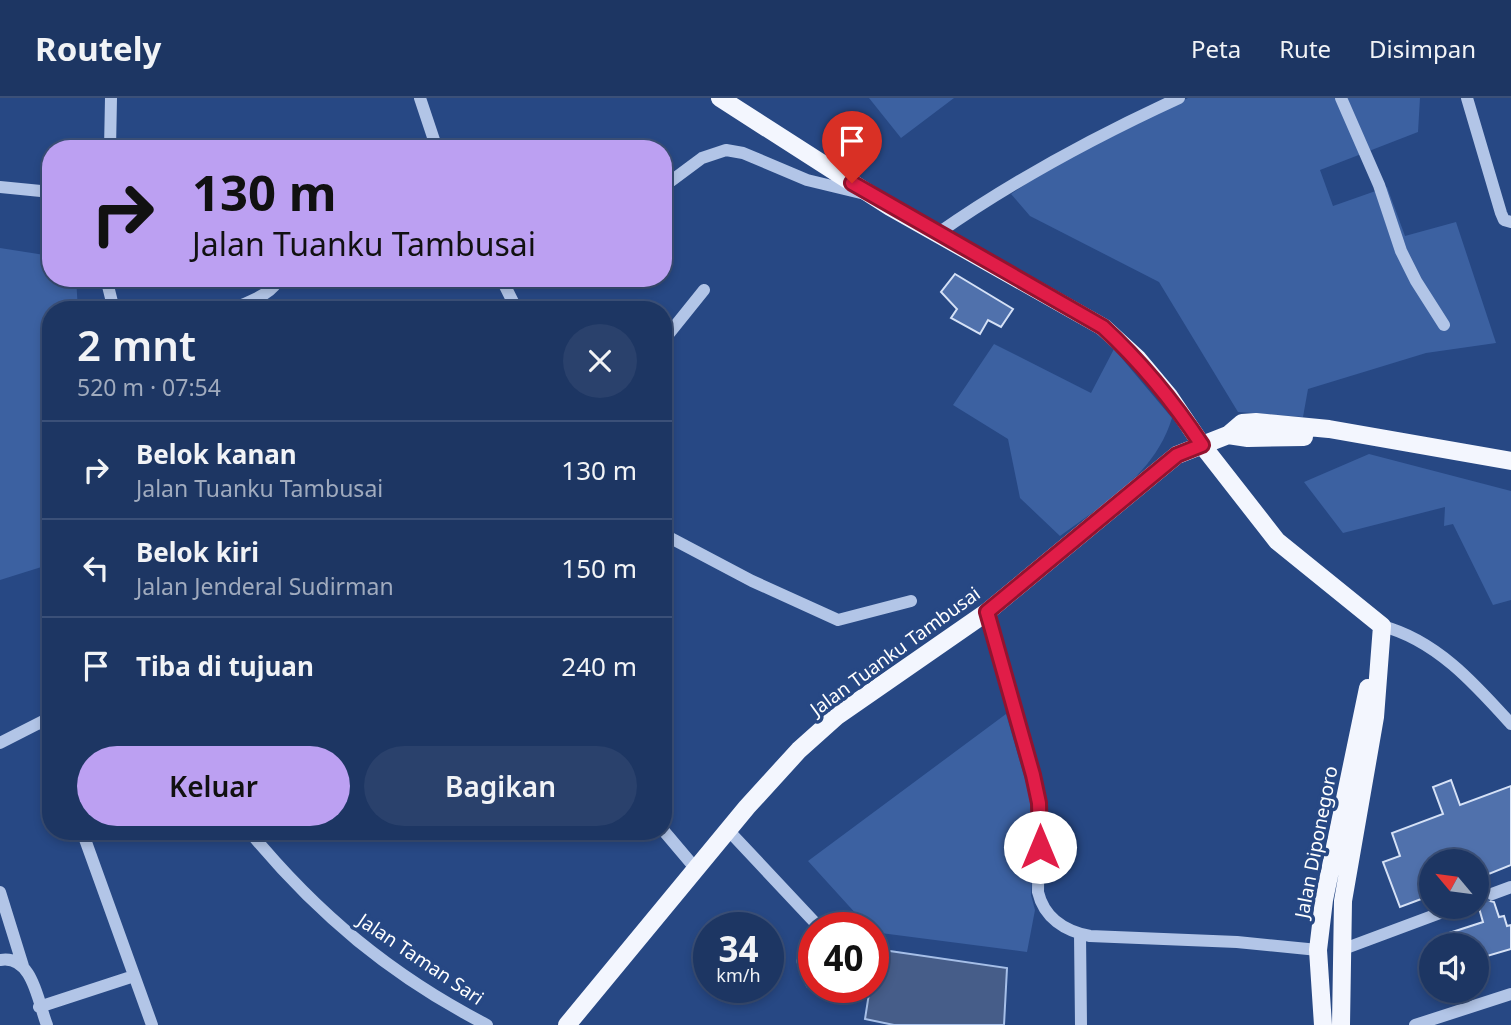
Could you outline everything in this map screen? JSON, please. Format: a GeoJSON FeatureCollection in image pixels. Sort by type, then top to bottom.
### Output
{"type":"FeatureCollection","features":[{"type":"Feature","properties":{"kind":"main road"},"geometry":{"type":"LineString","coordinates":[[720,98],[871,195],[1103,327],[1138,359],[1169,396],[1202,445],[1277,541],[1382,626]]}},
{"type":"Feature","properties":{"kind":"main road","name":"Jalan Tuanku Tambusai"},"geometry":{"type":"LineString","coordinates":[[566,1025],[728,830],[799,750],[837,716],[987,612],[1177,455],[1228,435],[1242,424],[1292,424],[1511,461]]}},
{"type":"Feature","properties":{"kind":"main road"},"geometry":{"type":"LineString","coordinates":[[1228,435],[1248,439],[1298,436],[1511,473]]}},
{"type":"Feature","properties":{"kind":"main road","name":"Jalan Diponegoro"},"geometry":{"type":"LineString","coordinates":[[1341,1025],[1343,901],[1378,694],[1376,669],[1382,626]]}},
{"type":"Feature","properties":{"kind":"main road","name":"Jalan Diponegoro"},"geometry":{"type":"LineString","coordinates":[[1323,1025],[1318,950],[1334,848],[1367,691],[1376,669]]}},
{"type":"Feature","properties":{"kind":"street"},"geometry":{"type":"LineString","coordinates":[[110,140],[111,98]]}},
{"type":"Feature","properties":{"kind":"street"},"geometry":{"type":"LineString","coordinates":[[419,98],[434,140]]}},
{"type":"Feature","properties":{"kind":"street"},"geometry":{"type":"LineString","coordinates":[[937,234],[989,198],[1086,141],[1179,98]]}},
{"type":"Feature","properties":{"kind":"street"},"geometry":{"type":"LineString","coordinates":[[1341,98],[1379,185],[1401,250],[1416,281],[1444,325]]}},
{"type":"Feature","properties":{"kind":"street"},"geometry":{"type":"LineString","coordinates":[[1467,98],[1504,220],[1511,222]]}},
{"type":"Feature","properties":{"kind":"street"},"geometry":{"type":"LineString","coordinates":[[672,180],[702,158],[726,150],[743,153],[807,180],[871,195]]}},
{"type":"Feature","properties":{"kind":"street"},"geometry":{"type":"LineString","coordinates":[[0,187],[42,191]]}},
{"type":"Feature","properties":{"kind":"street"},"geometry":{"type":"LineString","coordinates":[[250,301],[273,287]]}},
{"type":"Feature","properties":{"kind":"street"},"geometry":{"type":"LineString","coordinates":[[672,330],[704,290]]}},
{"type":"Feature","properties":{"kind":"street"},"geometry":{"type":"LineString","coordinates":[[672,539],[751,581],[838,620],[911,601]]}},
{"type":"Feature","properties":{"kind":"street"},"geometry":{"type":"LineString","coordinates":[[987,612],[1039,803],[1038,892],[1041,906],[1059,924],[1080,934],[1318,950]]}},
{"type":"Feature","properties":{"kind":"street"},"geometry":{"type":"LineString","coordinates":[[1382,626],[1403,631],[1454,663],[1511,724]]}},
{"type":"Feature","properties":{"kind":"street"},"geometry":{"type":"LineString","coordinates":[[0,743],[42,722]]}},
{"type":"Feature","properties":{"kind":"street"},"geometry":{"type":"LineString","coordinates":[[728,830],[805,912]]}},
{"type":"Feature","properties":{"kind":"street"},"geometry":{"type":"LineString","coordinates":[[85,840],[152,1025]]}},
{"type":"Feature","properties":{"kind":"street","name":"Jalan Taman Sari"},"geometry":{"type":"LineString","coordinates":[[256,840],[283,873],[334,924],[447,1004],[487,1025]]}},
{"type":"Feature","properties":{"kind":"street"},"geometry":{"type":"LineString","coordinates":[[671,840],[696,869]]}},
{"type":"Feature","properties":{"kind":"street"},"geometry":{"type":"LineString","coordinates":[[1492,894],[1511,887]]}},
{"type":"Feature","properties":{"kind":"street"},"geometry":{"type":"LineString","coordinates":[[0,892],[23,966],[29,975],[47,1025]]}},
{"type":"Feature","properties":{"kind":"street"},"geometry":{"type":"LineString","coordinates":[[1341,950],[1424,919]]}},
{"type":"Feature","properties":{"kind":"street"},"geometry":{"type":"LineString","coordinates":[[1080,934],[1081,1025]]}},
{"type":"Feature","properties":{"kind":"street"},"geometry":{"type":"LineString","coordinates":[[0,960],[13,959],[23,966]]}},
{"type":"Feature","properties":{"kind":"street"},"geometry":{"type":"LineString","coordinates":[[39,1007],[134,976]]}},
{"type":"Feature","properties":{"kind":"street"},"geometry":{"type":"LineString","coordinates":[[1415,1025],[1511,994]]}},
{"type":"Feature","properties":{"kind":"shaded area"},"geometry":{"type":"Polygon","coordinates":[[[869,98],[954,98],[901,138],[869,98]]]}},
{"type":"Feature","properties":{"kind":"shaded area"},"geometry":{"type":"Polygon","coordinates":[[[1188,98],[1420,98],[1418,132],[1320,170],[1333,206],[1387,187],[1405,236],[1456,222],[1496,343],[1426,353],[1308,389],[1303,417],[1238,412],[1159,282],[1030,216],[1011,194],[1063,159],[1188,98]]]}},
{"type":"Feature","properties":{"kind":"shaded area"},"geometry":{"type":"Polygon","coordinates":[[[0,248],[42,255],[42,287],[77,287],[77,301],[42,301],[42,567],[0,580],[0,248]]]}},
{"type":"Feature","properties":{"kind":"shaded area"},"geometry":{"type":"Polygon","coordinates":[[[994,344],[1091,393],[1114,349],[1172,418],[1164,438],[1141,471],[1111,499],[1060,536],[1020,498],[1008,439],[953,405],[994,344]]]}},
{"type":"Feature","properties":{"kind":"shaded area"},"geometry":{"type":"Polygon","coordinates":[[[1369,454],[1511,491],[1511,600],[1493,605],[1453,524],[1444,526],[1445,507],[1343,533],[1304,482],[1369,454]]]}},
{"type":"Feature","properties":{"kind":"shaded area"},"geometry":{"type":"Polygon","coordinates":[[[1006,714],[1031,800],[1034,853],[1031,895],[1035,910],[1027,952],[889,934],[889,912],[854,912],[808,861],[1006,714]]]}},
{"type":"Feature","properties":{"kind":"shaded area"},"geometry":{"type":"Polygon","coordinates":[[[889,951],[1007,968],[1004,1025],[894,1025],[865,1019],[868,1003],[889,1003],[889,951]]]}},
{"type":"Feature","properties":{"kind":"building"},"geometry":{"type":"Polygon","coordinates":[[[955,274],[1013,309],[1001,327],[988,320],[980,334],[951,318],[957,309],[941,292],[955,274]]]}},
{"type":"Feature","properties":{"kind":"building"},"geometry":{"type":"Polygon","coordinates":[[[1451,780],[1460,805],[1511,786],[1511,865],[1489,874],[1489,849],[1419,849],[1419,900],[1400,907],[1383,862],[1400,856],[1392,833],[1443,814],[1433,787],[1451,780]]]}},
{"type":"Feature","properties":{"kind":"building"},"geometry":{"type":"Polygon","coordinates":[[[1489,901],[1494,902],[1499,917],[1504,916],[1507,926],[1511,925],[1511,949],[1489,955],[1489,933],[1449,933],[1483,922],[1482,919],[1489,919],[1489,901]]]}},
{"type":"Feature","properties":{"kind":"route"},"geometry":{"type":"LineString","coordinates":[[852,183],[1103,327],[1138,359],[1169,396],[1202,445],[1177,455],[987,612],[1033,775],[1039,803],[1040,847]]}}]}
